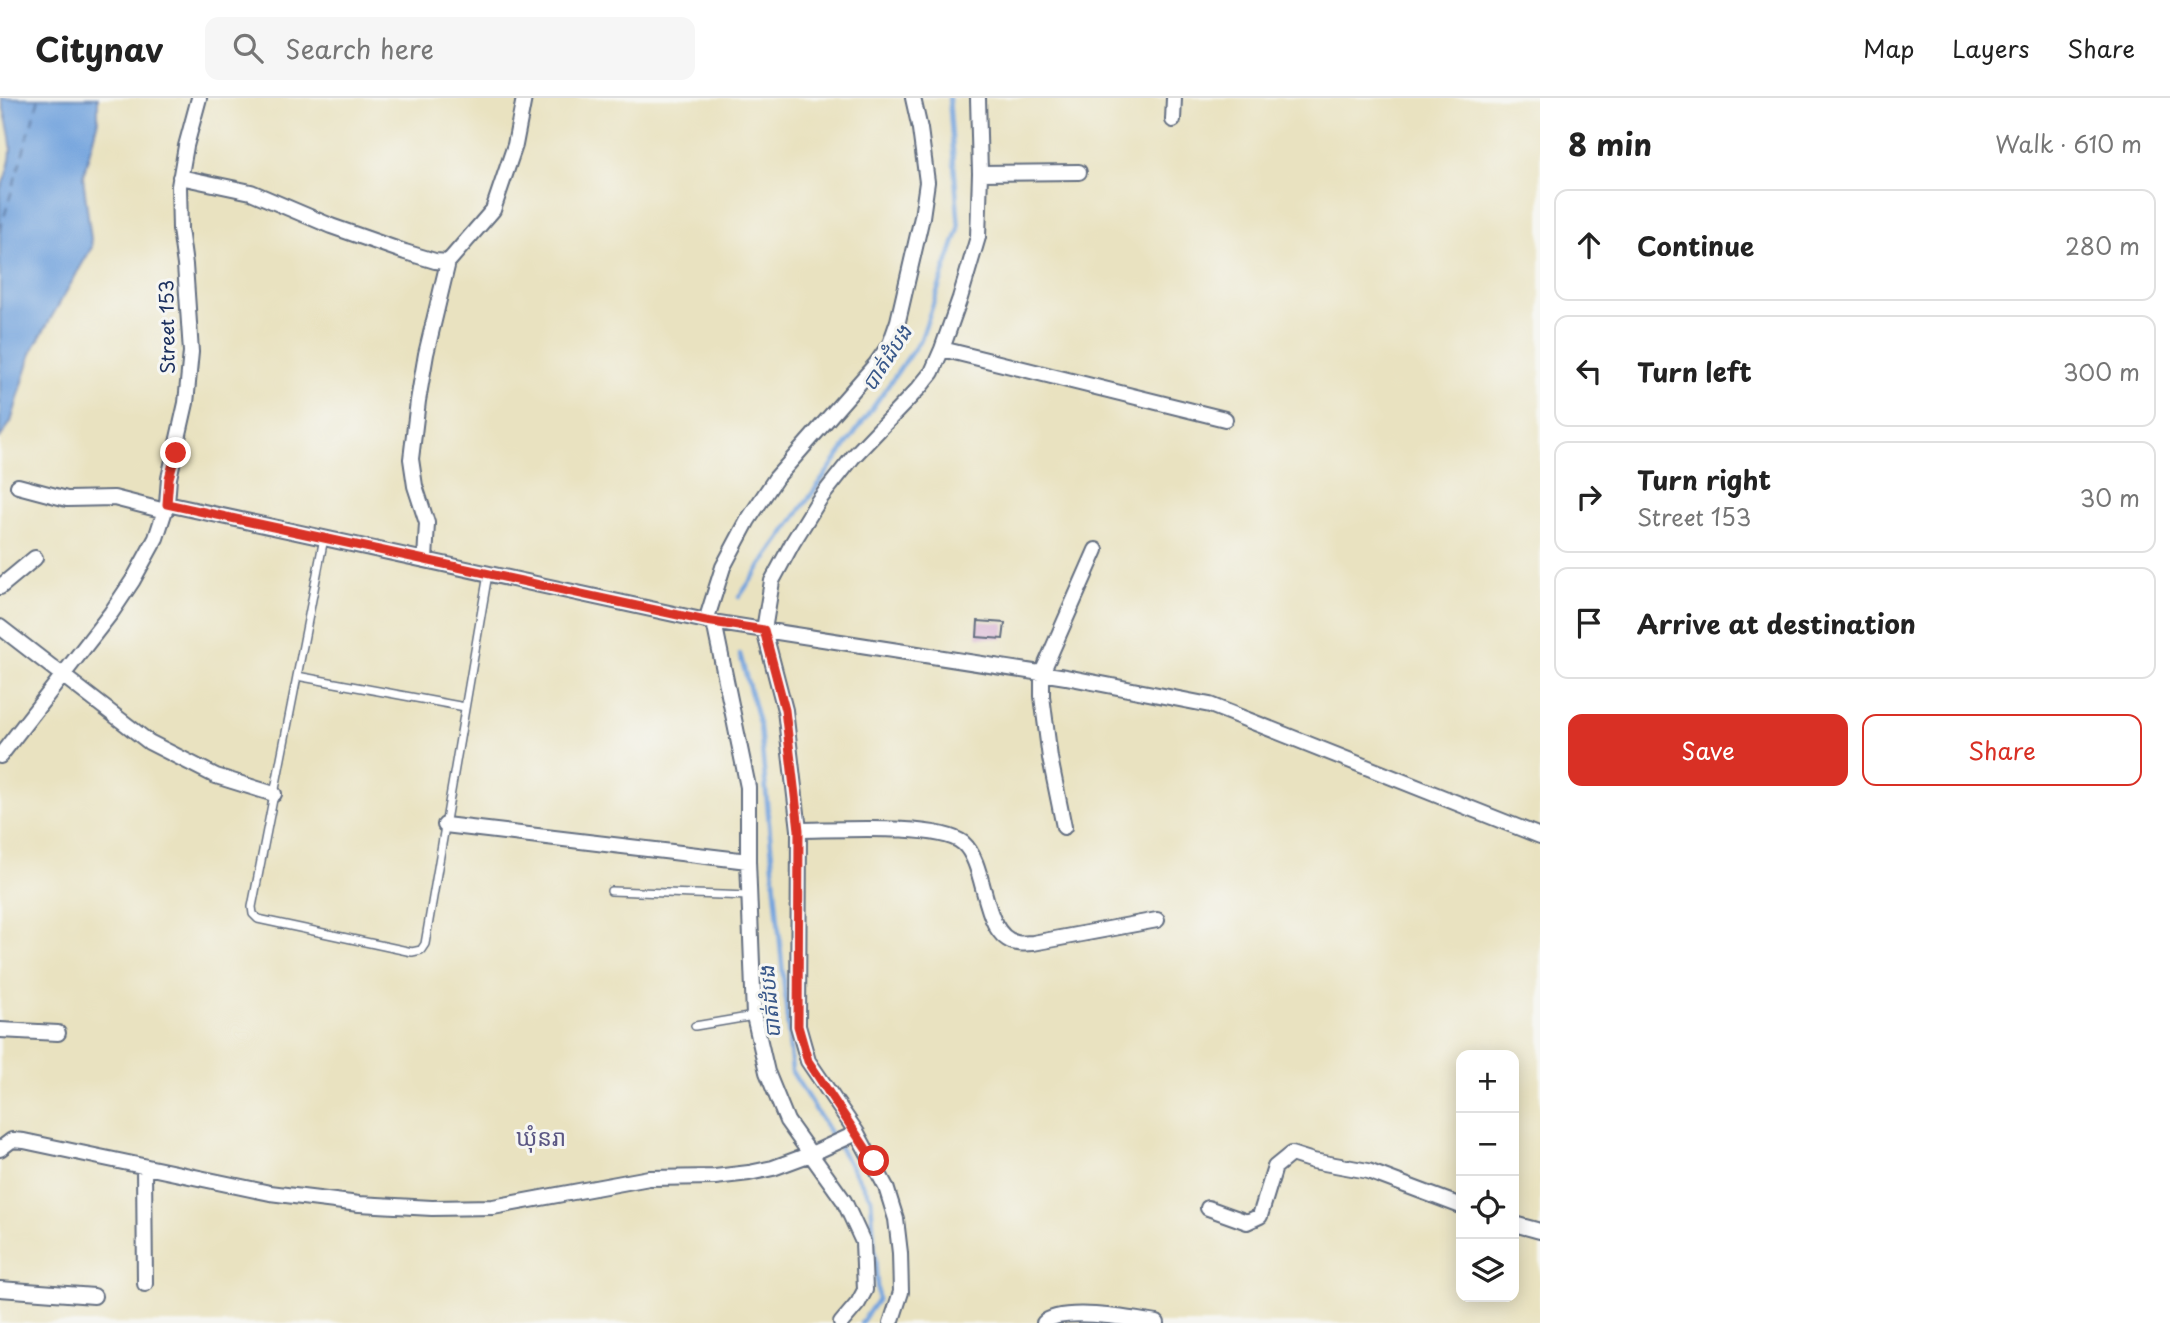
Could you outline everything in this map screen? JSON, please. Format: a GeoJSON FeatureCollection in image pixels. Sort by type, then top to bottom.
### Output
{"type":"FeatureCollection","features":[{"type":"Feature","properties":{"kind":"street","name":"Street 153"},"geometry":{"type":"LineString","coordinates":[[0,756],[111,613],[156,538],[166,508],[169,478],[186,403],[191,352],[178,186],[199,98]]}},
{"type":"Feature","properties":{"kind":"street"},"geometry":{"type":"LineString","coordinates":[[425,560],[427,523],[415,486],[411,459],[426,354],[448,262],[493,211],[515,145],[524,98]]}},
{"type":"Feature","properties":{"kind":"street"},"geometry":{"type":"LineString","coordinates":[[841,1323],[859,1303],[865,1290],[863,1242],[844,1201],[787,1121],[767,1072],[754,1016],[748,787],[710,621],[723,567],[748,520],[776,478],[876,364],[890,344],[915,253],[927,182],[913,98]]}},
{"type":"Feature","properties":{"kind":"street"},"geometry":{"type":"LineString","coordinates":[[891,1323],[901,1293],[900,1253],[896,1219],[886,1187],[857,1133],[808,1061],[798,1026],[799,830],[785,710],[764,630],[772,581],[812,510],[853,457],[932,372],[942,349],[978,237],[978,98]]}},
{"type":"Feature","properties":{"kind":"street"},"geometry":{"type":"LineString","coordinates":[[1173,120],[1174,98]]}},
{"type":"Feature","properties":{"kind":"street"},"geometry":{"type":"LineString","coordinates":[[980,173],[1079,172]]}},
{"type":"Feature","properties":{"kind":"street"},"geometry":{"type":"LineString","coordinates":[[180,177],[251,192],[405,253],[448,262]]}},
{"type":"Feature","properties":{"kind":"street"},"geometry":{"type":"LineString","coordinates":[[942,349],[1225,419]]}},
{"type":"Feature","properties":{"kind":"street"},"geometry":{"type":"LineString","coordinates":[[18,486],[67,499],[114,498],[324,538],[710,621],[1042,673],[1210,705],[1540,836]]}},
{"type":"Feature","properties":{"kind":"street"},"geometry":{"type":"LineString","coordinates":[[1065,827],[1050,758],[1042,696],[1042,673],[1096,550]]}},
{"type":"Feature","properties":{"kind":"street"},"geometry":{"type":"LineString","coordinates":[[0,587],[35,558]]}},
{"type":"Feature","properties":{"kind":"street"},"geometry":{"type":"LineString","coordinates":[[0,626],[149,742],[216,776],[275,794]]}},
{"type":"Feature","properties":{"kind":"street"},"geometry":{"type":"LineString","coordinates":[[445,825],[748,861]]}},
{"type":"Feature","properties":{"kind":"street"},"geometry":{"type":"LineString","coordinates":[[799,830],[896,830],[946,835],[962,843],[975,859],[986,902],[1000,934],[1016,943],[1033,943],[1157,920]]}},
{"type":"Feature","properties":{"kind":"street"},"geometry":{"type":"LineString","coordinates":[[0,1030],[58,1033]]}},
{"type":"Feature","properties":{"kind":"street"},"geometry":{"type":"LineString","coordinates":[[0,1149],[12,1140],[24,1141],[270,1193],[359,1204],[444,1208],[493,1207],[649,1178],[715,1177],[749,1173],[811,1154],[857,1133]]}},
{"type":"Feature","properties":{"kind":"street"},"geometry":{"type":"LineString","coordinates":[[1208,1208],[1247,1222],[1260,1216],[1275,1167],[1291,1154],[1368,1171],[1456,1204]]}},
{"type":"Feature","properties":{"kind":"street"},"geometry":{"type":"LineString","coordinates":[[144,1166],[145,1284]]}},
{"type":"Feature","properties":{"kind":"street"},"geometry":{"type":"LineString","coordinates":[[1519,1225],[1540,1230]]}},
{"type":"Feature","properties":{"kind":"street"},"geometry":{"type":"LineString","coordinates":[[0,1289],[94,1296]]}},
{"type":"Feature","properties":{"kind":"street"},"geometry":{"type":"LineString","coordinates":[[1044,1323],[1051,1317],[1082,1314],[1157,1323]]}},
{"type":"Feature","properties":{"kind":"lane"},"geometry":{"type":"LineString","coordinates":[[324,538],[252,907],[253,914],[258,919],[412,951],[421,950],[425,944],[488,574]]}},
{"type":"Feature","properties":{"kind":"lane"},"geometry":{"type":"LineString","coordinates":[[298,676],[465,707]]}},
{"type":"Feature","properties":{"kind":"lane"},"geometry":{"type":"LineString","coordinates":[[611,891],[750,897]]}},
{"type":"Feature","properties":{"kind":"lane"},"geometry":{"type":"LineString","coordinates":[[695,1026],[754,1016]]}},
{"type":"Feature","properties":{"kind":"water"},"geometry":{"type":"Polygon","coordinates":[[[1,98],[98,98],[98,120],[83,177],[92,247],[32,351],[11,422],[0,438],[0,190],[11,154],[8,124],[1,98]]]}},
{"type":"Feature","properties":{"kind":"building"},"geometry":{"type":"Polygon","coordinates":[[[978,621],[1005,623],[1003,639],[977,637],[978,621]]]}},
{"type":"Feature","properties":{"kind":"waterway","name":"បាត់ដំបង"},"geometry":{"type":"LineString","coordinates":[[739,597],[921,339],[959,229],[949,98]]}},
{"type":"Feature","properties":{"kind":"waterway","name":"បាត់ដំបង"},"geometry":{"type":"LineString","coordinates":[[740,654],[760,727],[792,1072],[871,1198],[878,1299],[861,1323]]}},
{"type":"Feature","properties":{"kind":"ferry route"},"geometry":{"type":"LineString","coordinates":[[0,231],[39,98]]}},
{"type":"Feature","properties":{"kind":"district","name":"ឃុំនរា"},"geometry":{"type":"Point","coordinates":[541,1138]}},
{"type":"Feature","properties":{"kind":"route"},"geometry":{"type":"LineString","coordinates":[[176,453],[169,478],[167,504],[706,621],[764,630],[785,710],[799,830],[798,1026],[808,1061],[874,1161]]}}]}
